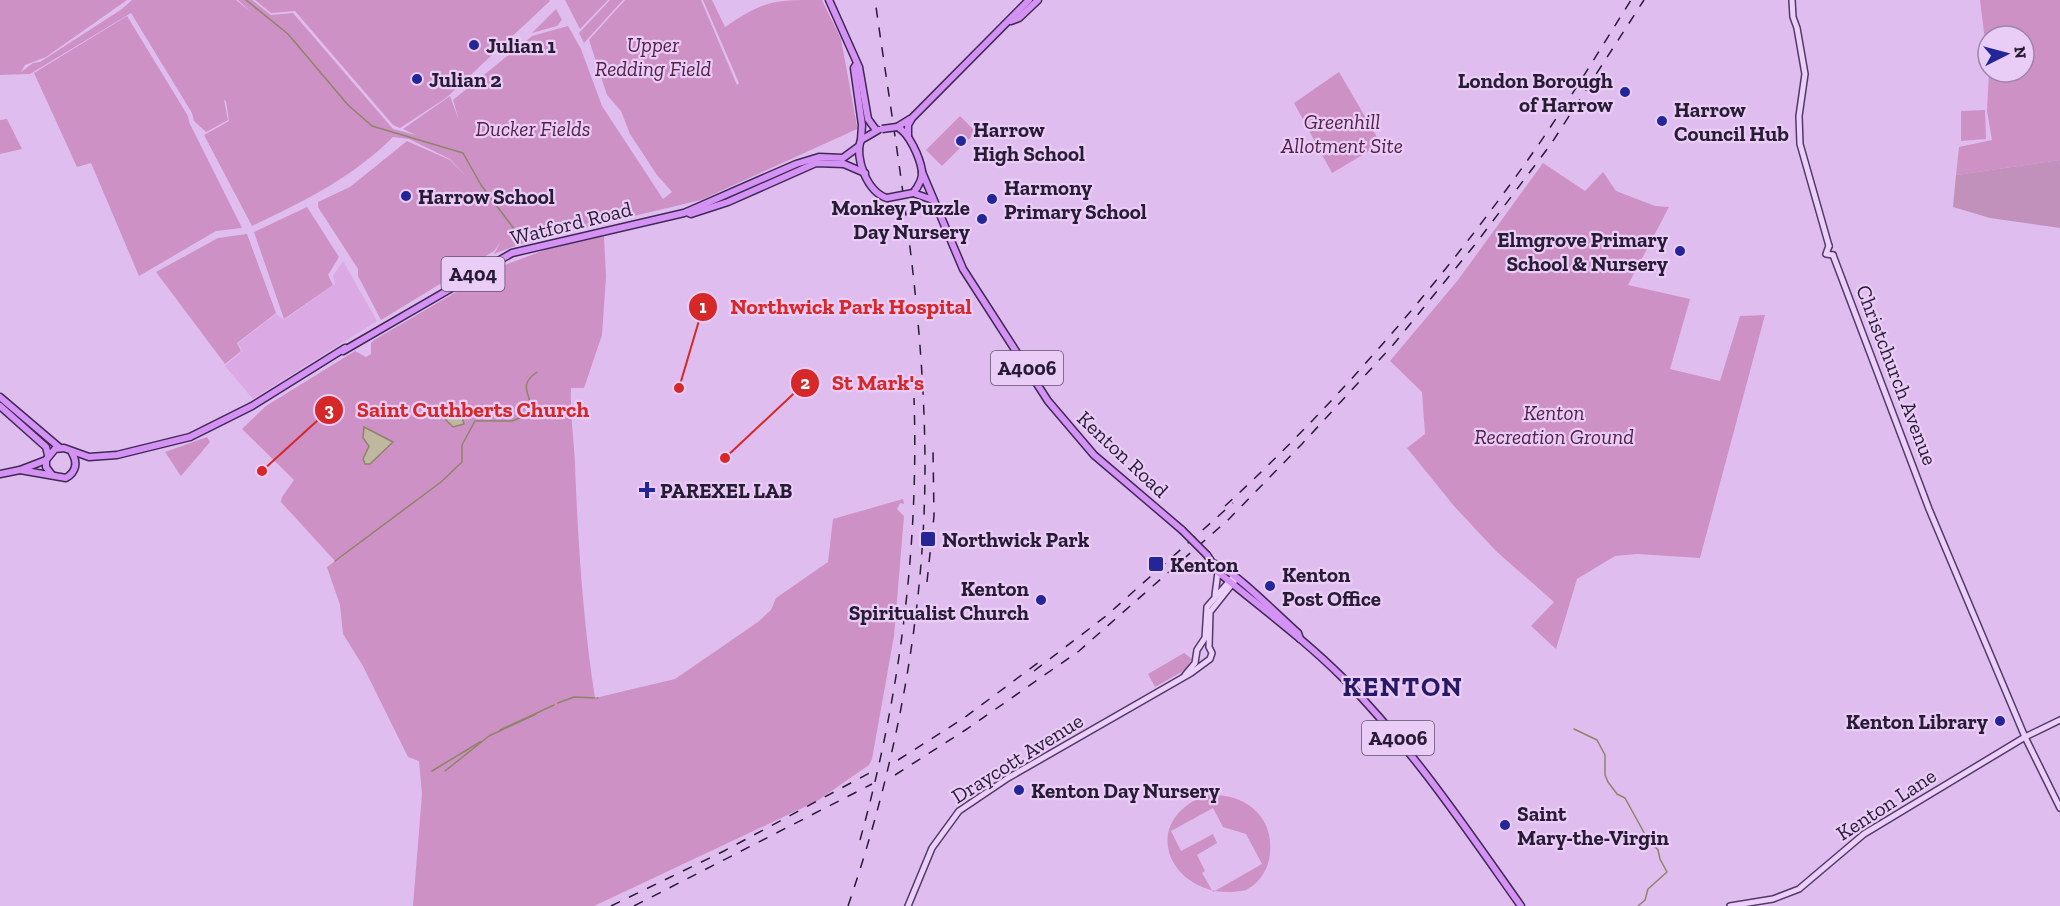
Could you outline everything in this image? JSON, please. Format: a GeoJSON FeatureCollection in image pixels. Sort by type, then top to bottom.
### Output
{"type":"FeatureCollection","features":[{"type":"Feature","properties":{"kind":"main road"},"geometry":{"type":"LineString","coordinates":[[829,0],[849,39],[856,65],[859,67],[868,119],[879,130]]}},
{"type":"Feature","properties":{"kind":"main road"},"geometry":{"type":"LineString","coordinates":[[913,193],[920,184],[922,172],[908,136],[908,125],[912,118],[964,64],[1011,21],[1015,13],[1029,0]]}},
{"type":"Feature","properties":{"kind":"main road"},"geometry":{"type":"LineString","coordinates":[[1011,21],[1019,18],[1038,0]]}},
{"type":"Feature","properties":{"kind":"main road"},"geometry":{"type":"LineString","coordinates":[[856,65],[854,68],[862,125],[858,147],[865,173],[879,195],[886,198],[913,193],[933,200]]}},
{"type":"Feature","properties":{"kind":"main road"},"geometry":{"type":"LineString","coordinates":[[861,140],[879,130],[897,127],[912,118]]}},
{"type":"Feature","properties":{"kind":"main road"},"geometry":{"type":"LineString","coordinates":[[897,127],[908,136]]}},
{"type":"Feature","properties":{"kind":"main road","name":"Watford Road"},"geometry":{"type":"LineString","coordinates":[[72,453],[89,457],[137,452],[210,429],[512,252],[687,213],[796,164],[819,157],[843,158],[858,147]]}},
{"type":"Feature","properties":{"kind":"main road","name":"Watford Road"},"geometry":{"type":"LineString","coordinates":[[687,213],[691,214],[717,206],[816,164],[844,164],[865,173]]}},
{"type":"Feature","properties":{"kind":"main road","name":"Kenton Road"},"geometry":{"type":"LineString","coordinates":[[922,172],[930,186],[933,200],[963,268],[1048,401],[1094,455],[1182,530],[1215,564],[1218,572],[1233,580],[1298,633],[1300,639],[1345,680],[1402,743],[1454,809],[1521,906]]}},
{"type":"Feature","properties":{"kind":"main road"},"geometry":{"type":"LineString","coordinates":[[0,397],[60,448],[72,453],[76,465],[74,471],[66,478],[20,470]]}},
{"type":"Feature","properties":{"kind":"main road"},"geometry":{"type":"LineString","coordinates":[[0,406],[46,447],[52,475]]}},
{"type":"Feature","properties":{"kind":"main road"},"geometry":{"type":"LineString","coordinates":[[0,474],[20,470],[47,458],[60,448]]}},
{"type":"Feature","properties":{"kind":"main road","name":"Watford Road"},"geometry":{"type":"LineString","coordinates":[[76,465],[89,457]]}},
{"type":"Feature","properties":{"kind":"main road","name":"Kenton Road"},"geometry":{"type":"LineString","coordinates":[[1215,564],[1221,565],[1233,580]]}},
{"type":"Feature","properties":{"kind":"street","name":"Christchurch Avenue"},"geometry":{"type":"LineString","coordinates":[[1792,0],[1793,17],[1805,74],[1800,101],[1799,138],[1829,246],[1826,254],[1833,255],[1930,507],[2025,737],[2060,808]]}},
{"type":"Feature","properties":{"kind":"street"},"geometry":{"type":"LineString","coordinates":[[1215,595],[1218,572]]}},
{"type":"Feature","properties":{"kind":"street"},"geometry":{"type":"LineString","coordinates":[[1215,595],[1233,580]]}},
{"type":"Feature","properties":{"kind":"street"},"geometry":{"type":"LineString","coordinates":[[1197,658],[1204,661],[1211,657],[1210,612],[1233,580]]}},
{"type":"Feature","properties":{"kind":"street","name":"Draycott Avenue"},"geometry":{"type":"LineString","coordinates":[[1185,675],[1197,658],[1197,650],[1205,638],[1205,612],[1215,595]]}},
{"type":"Feature","properties":{"kind":"street"},"geometry":{"type":"LineString","coordinates":[[1202,645],[1209,647]]}},
{"type":"Feature","properties":{"kind":"street","name":"Draycott Avenue"},"geometry":{"type":"LineString","coordinates":[[908,906],[932,848],[959,811],[1008,778],[1194,671],[1204,661]]}},
{"type":"Feature","properties":{"kind":"street","name":"Kenton Lane"},"geometry":{"type":"LineString","coordinates":[[1730,906],[1773,899],[1799,889],[1864,834],[2025,737],[2060,720]]}},
{"type":"Feature","properties":{"kind":"shaded area"},"geometry":{"type":"Polygon","coordinates":[[[2060,160],[2060,228],[1990,218],[1953,207],[1956,175],[2060,160]]]}},
{"type":"Feature","properties":{"kind":"shaded area"},"geometry":{"type":"Polygon","coordinates":[[[343,261],[377,321],[253,399],[225,366],[242,351],[238,343],[276,314],[284,320],[335,284],[333,276],[343,261]]]}},
{"type":"Feature","properties":{"kind":"shaded area"},"geometry":{"type":"Polygon","coordinates":[[[442,403],[447,404],[452,411],[462,416],[464,424],[453,427],[439,413],[442,403]]]}},
{"type":"Feature","properties":{"kind":"shaded area"},"geometry":{"type":"Polygon","coordinates":[[[364,427],[393,442],[370,464],[365,464],[363,459],[369,446],[363,438],[364,427]]]}},
{"type":"Feature","properties":{"kind":"green space"},"geometry":{"type":"Polygon","coordinates":[[[0,0],[127,0],[46,57],[25,65],[21,72],[33,63],[40,62],[122,9],[132,0],[236,0],[252,13],[238,0],[252,0],[271,15],[293,13],[393,129],[416,135],[403,129],[450,96],[459,121],[453,100],[532,36],[568,26],[581,49],[602,106],[663,199],[672,192],[657,175],[630,134],[621,111],[607,95],[589,40],[625,0],[701,0],[737,85],[739,83],[703,0],[712,0],[725,27],[750,11],[770,3],[822,0],[841,39],[857,129],[701,200],[529,241],[494,254],[501,241],[494,251],[381,320],[358,276],[358,269],[318,207],[318,202],[350,187],[407,141],[450,160],[468,178],[450,159],[409,139],[393,137],[361,164],[327,187],[252,226],[204,135],[229,121],[226,101],[224,100],[228,120],[206,132],[194,121],[192,113],[131,13],[30,74],[0,75],[0,0]]]}},
{"type":"Feature","properties":{"kind":"green space"},"geometry":{"type":"Polygon","coordinates":[[[255,0],[550,1],[446,98],[400,128],[393,125],[295,11],[271,13],[255,0]]]}},
{"type":"Feature","properties":{"kind":"green space"},"geometry":{"type":"Polygon","coordinates":[[[565,0],[608,0],[580,29],[565,0]]]}},
{"type":"Feature","properties":{"kind":"green space"},"geometry":{"type":"Polygon","coordinates":[[[610,0],[623,0],[584,43],[579,33],[610,0]]]}},
{"type":"Feature","properties":{"kind":"green space"},"geometry":{"type":"Polygon","coordinates":[[[1980,0],[2060,0],[2060,160],[1956,175],[1959,147],[1992,140],[1987,111],[1988,84],[2036,84],[2036,24],[1983,24],[1980,0]]]}},
{"type":"Feature","properties":{"kind":"green space"},"geometry":{"type":"Polygon","coordinates":[[[556,9],[562,20],[557,26],[532,33],[556,9]]]}},
{"type":"Feature","properties":{"kind":"green space"},"geometry":{"type":"Polygon","coordinates":[[[127,16],[188,116],[242,228],[216,231],[139,276],[91,163],[77,167],[34,73],[127,16]]]}},
{"type":"Feature","properties":{"kind":"green space","name":"Greenhill Allotment Site"},"geometry":{"type":"Polygon","coordinates":[[[1339,72],[1381,144],[1332,173],[1294,103],[1339,72]]]}},
{"type":"Feature","properties":{"kind":"green space"},"geometry":{"type":"Polygon","coordinates":[[[1985,110],[1986,139],[1961,141],[1961,111],[1985,110]]]}},
{"type":"Feature","properties":{"kind":"green space"},"geometry":{"type":"Polygon","coordinates":[[[960,116],[976,132],[942,166],[926,150],[960,116]]]}},
{"type":"Feature","properties":{"kind":"green space"},"geometry":{"type":"Polygon","coordinates":[[[7,119],[22,149],[0,154],[0,120],[7,119]]]}},
{"type":"Feature","properties":{"kind":"green space","name":"Kenton Recreation Ground"},"geometry":{"type":"Polygon","coordinates":[[[1543,163],[1585,191],[1603,172],[1616,191],[1655,206],[1669,207],[1628,285],[1690,299],[1670,369],[1720,381],[1740,316],[1765,315],[1700,558],[1637,554],[1615,556],[1577,579],[1556,649],[1531,626],[1554,602],[1496,551],[1454,506],[1407,448],[1425,434],[1422,392],[1390,361],[1458,280],[1543,163]]]}},
{"type":"Feature","properties":{"kind":"green space"},"geometry":{"type":"Polygon","coordinates":[[[307,207],[339,257],[328,275],[333,285],[284,319],[254,232],[307,207]]]}},
{"type":"Feature","properties":{"kind":"green space"},"geometry":{"type":"Polygon","coordinates":[[[247,234],[276,313],[237,343],[241,351],[225,364],[156,272],[218,238],[247,234]]]}},
{"type":"Feature","properties":{"kind":"green space","name":"Northwick Park"},"geometry":{"type":"Polygon","coordinates":[[[604,236],[606,277],[602,335],[584,388],[571,388],[582,582],[595,698],[675,679],[758,622],[771,610],[776,598],[828,562],[833,519],[903,499],[904,504],[900,503],[897,509],[904,516],[894,636],[872,759],[869,765],[817,801],[594,906],[413,906],[422,794],[419,761],[408,757],[363,666],[343,634],[340,605],[327,567],[335,561],[281,502],[294,480],[242,429],[266,406],[355,351],[366,357],[371,354],[371,343],[374,340],[497,268],[550,248],[604,236]]]}},
{"type":"Feature","properties":{"kind":"green space"},"geometry":{"type":"Polygon","coordinates":[[[207,437],[210,442],[181,476],[165,452],[207,437]]]}},
{"type":"Feature","properties":{"kind":"green space"},"geometry":{"type":"Polygon","coordinates":[[[1184,653],[1192,659],[1185,670],[1155,687],[1148,674],[1184,653]]]}},
{"type":"Feature","properties":{"kind":"green space"},"geometry":{"type":"Polygon","coordinates":[[[1206,795],[1219,795],[1232,797],[1253,808],[1267,827],[1270,839],[1268,864],[1256,883],[1246,890],[1221,892],[1216,890],[1262,864],[1246,834],[1223,827],[1213,808],[1171,831],[1181,851],[1213,834],[1217,843],[1197,855],[1205,871],[1202,873],[1211,889],[1200,886],[1183,875],[1172,860],[1168,842],[1171,825],[1183,808],[1206,795]]]}},
{"type":"Feature","properties":{"kind":"waterway"},"geometry":{"type":"LineString","coordinates":[[246,0],[288,34],[348,105],[372,126],[463,153],[481,185],[515,230],[516,238]]}},
{"type":"Feature","properties":{"kind":"waterway"},"geometry":{"type":"LineString","coordinates":[[335,561],[441,482],[462,462],[462,445],[475,421],[512,421],[532,413],[526,386],[537,372]]}},
{"type":"Feature","properties":{"kind":"waterway"},"geometry":{"type":"LineString","coordinates":[[558,703],[574,697],[595,698]]}},
{"type":"Feature","properties":{"kind":"waterway"},"geometry":{"type":"LineString","coordinates":[[500,730],[554,705]]}},
{"type":"Feature","properties":{"kind":"waterway"},"geometry":{"type":"LineString","coordinates":[[445,771],[489,736],[536,714]]}},
{"type":"Feature","properties":{"kind":"waterway"},"geometry":{"type":"LineString","coordinates":[[1574,729],[1597,740],[1605,755],[1605,775],[1608,782],[1617,794],[1625,798],[1647,838],[1658,850],[1667,872],[1648,889],[1645,900],[1638,906]]}},
{"type":"Feature","properties":{"kind":"waterway"},"geometry":{"type":"LineString","coordinates":[[432,771],[480,742]]}},
{"type":"Feature","properties":{"kind":"railway"},"geometry":{"type":"LineString","coordinates":[[848,906],[880,799],[905,690],[920,578],[924,523],[924,409],[915,292],[875,0]]}},
{"type":"Feature","properties":{"kind":"railway"},"geometry":{"type":"LineString","coordinates":[[1225,506],[1344,387],[1455,257],[1536,148],[1631,0]]}},
{"type":"Feature","properties":{"kind":"railway"},"geometry":{"type":"LineString","coordinates":[[895,775],[967,729],[1079,651],[1229,519],[1302,444],[1393,345],[1477,242],[1551,144],[1644,0]]}},
{"type":"Feature","properties":{"kind":"railway"},"geometry":{"type":"LineString","coordinates":[[860,840],[886,731],[904,621],[913,510],[914,398]]}},
{"type":"Feature","properties":{"kind":"railway"},"geometry":{"type":"LineString","coordinates":[[927,582],[934,516],[933,450]]}},
{"type":"Feature","properties":{"kind":"railway"},"geometry":{"type":"LineString","coordinates":[[1034,671],[1106,616],[1233,503]]}},
{"type":"Feature","properties":{"kind":"railway"},"geometry":{"type":"LineString","coordinates":[[898,760],[964,718],[1039,662]]}},
{"type":"Feature","properties":{"kind":"railway"},"geometry":{"type":"LineString","coordinates":[[611,906],[724,851],[875,770]]}},
{"type":"Feature","properties":{"kind":"railway"},"geometry":{"type":"LineString","coordinates":[[634,906],[872,784]]}},
{"type":"Feature","properties":{"kind":"place","name":"Julian 1"},"geometry":{"type":"Point","coordinates":[474,45]}},
{"type":"Feature","properties":{"kind":"place","name":"Julian 2"},"geometry":{"type":"Point","coordinates":[417,79]}},
{"type":"Feature","properties":{"kind":"place","name":"London Borough of Harrow"},"geometry":{"type":"Point","coordinates":[1625,92]}},
{"type":"Feature","properties":{"kind":"place","name":"Harrow Council Hub"},"geometry":{"type":"Point","coordinates":[1662,121]}},
{"type":"Feature","properties":{"kind":"place","name":"Harrow High School"},"geometry":{"type":"Point","coordinates":[961,141]}},
{"type":"Feature","properties":{"kind":"place","name":"Harrow School"},"geometry":{"type":"Point","coordinates":[406,196]}},
{"type":"Feature","properties":{"kind":"place","name":"Harmony Primary School"},"geometry":{"type":"Point","coordinates":[992,199]}},
{"type":"Feature","properties":{"kind":"place","name":"Monkey Puzzle Day Nursery"},"geometry":{"type":"Point","coordinates":[982,219]}},
{"type":"Feature","properties":{"kind":"place","name":"Elmgrove Primary School & Nursery"},"geometry":{"type":"Point","coordinates":[1680,251]}},
{"type":"Feature","properties":{"kind":"place","name":"Northwick Park Hospital"},"geometry":{"type":"Point","coordinates":[679,388]}},
{"type":"Feature","properties":{"kind":"place","name":"St Mark's"},"geometry":{"type":"Point","coordinates":[725,458]}},
{"type":"Feature","properties":{"kind":"place","name":"Saint Cuthberts Church"},"geometry":{"type":"Point","coordinates":[262,471]}},
{"type":"Feature","properties":{"kind":"place","name":"PAREXEL LAB"},"geometry":{"type":"Point","coordinates":[647,490]}},
{"type":"Feature","properties":{"kind":"place","name":"Northwick Park"},"geometry":{"type":"Point","coordinates":[928,539]}},
{"type":"Feature","properties":{"kind":"place","name":"Kenton"},"geometry":{"type":"Point","coordinates":[1156,564]}},
{"type":"Feature","properties":{"kind":"place","name":"Kenton Post Office"},"geometry":{"type":"Point","coordinates":[1270,586]}},
{"type":"Feature","properties":{"kind":"place","name":"Kenton Spiritualist Church"},"geometry":{"type":"Point","coordinates":[1041,600]}},
{"type":"Feature","properties":{"kind":"place","name":"Kenton Library"},"geometry":{"type":"Point","coordinates":[2000,721]}},
{"type":"Feature","properties":{"kind":"place","name":"Kenton Day Nursery"},"geometry":{"type":"Point","coordinates":[1019,790]}},
{"type":"Feature","properties":{"kind":"place","name":"Saint Mary-the-Virgin"},"geometry":{"type":"Point","coordinates":[1505,825]}},
{"type":"Feature","properties":{"kind":"district","name":"KENTON"},"geometry":{"type":"Point","coordinates":[1403,687]}},
{"type":"Feature","properties":{"kind":"park label","name":"Upper Redding Field"},"geometry":{"type":"Point","coordinates":[653,56]}},
{"type":"Feature","properties":{"kind":"park label","name":"Ducker Fields"},"geometry":{"type":"Point","coordinates":[533,128]}}]}
